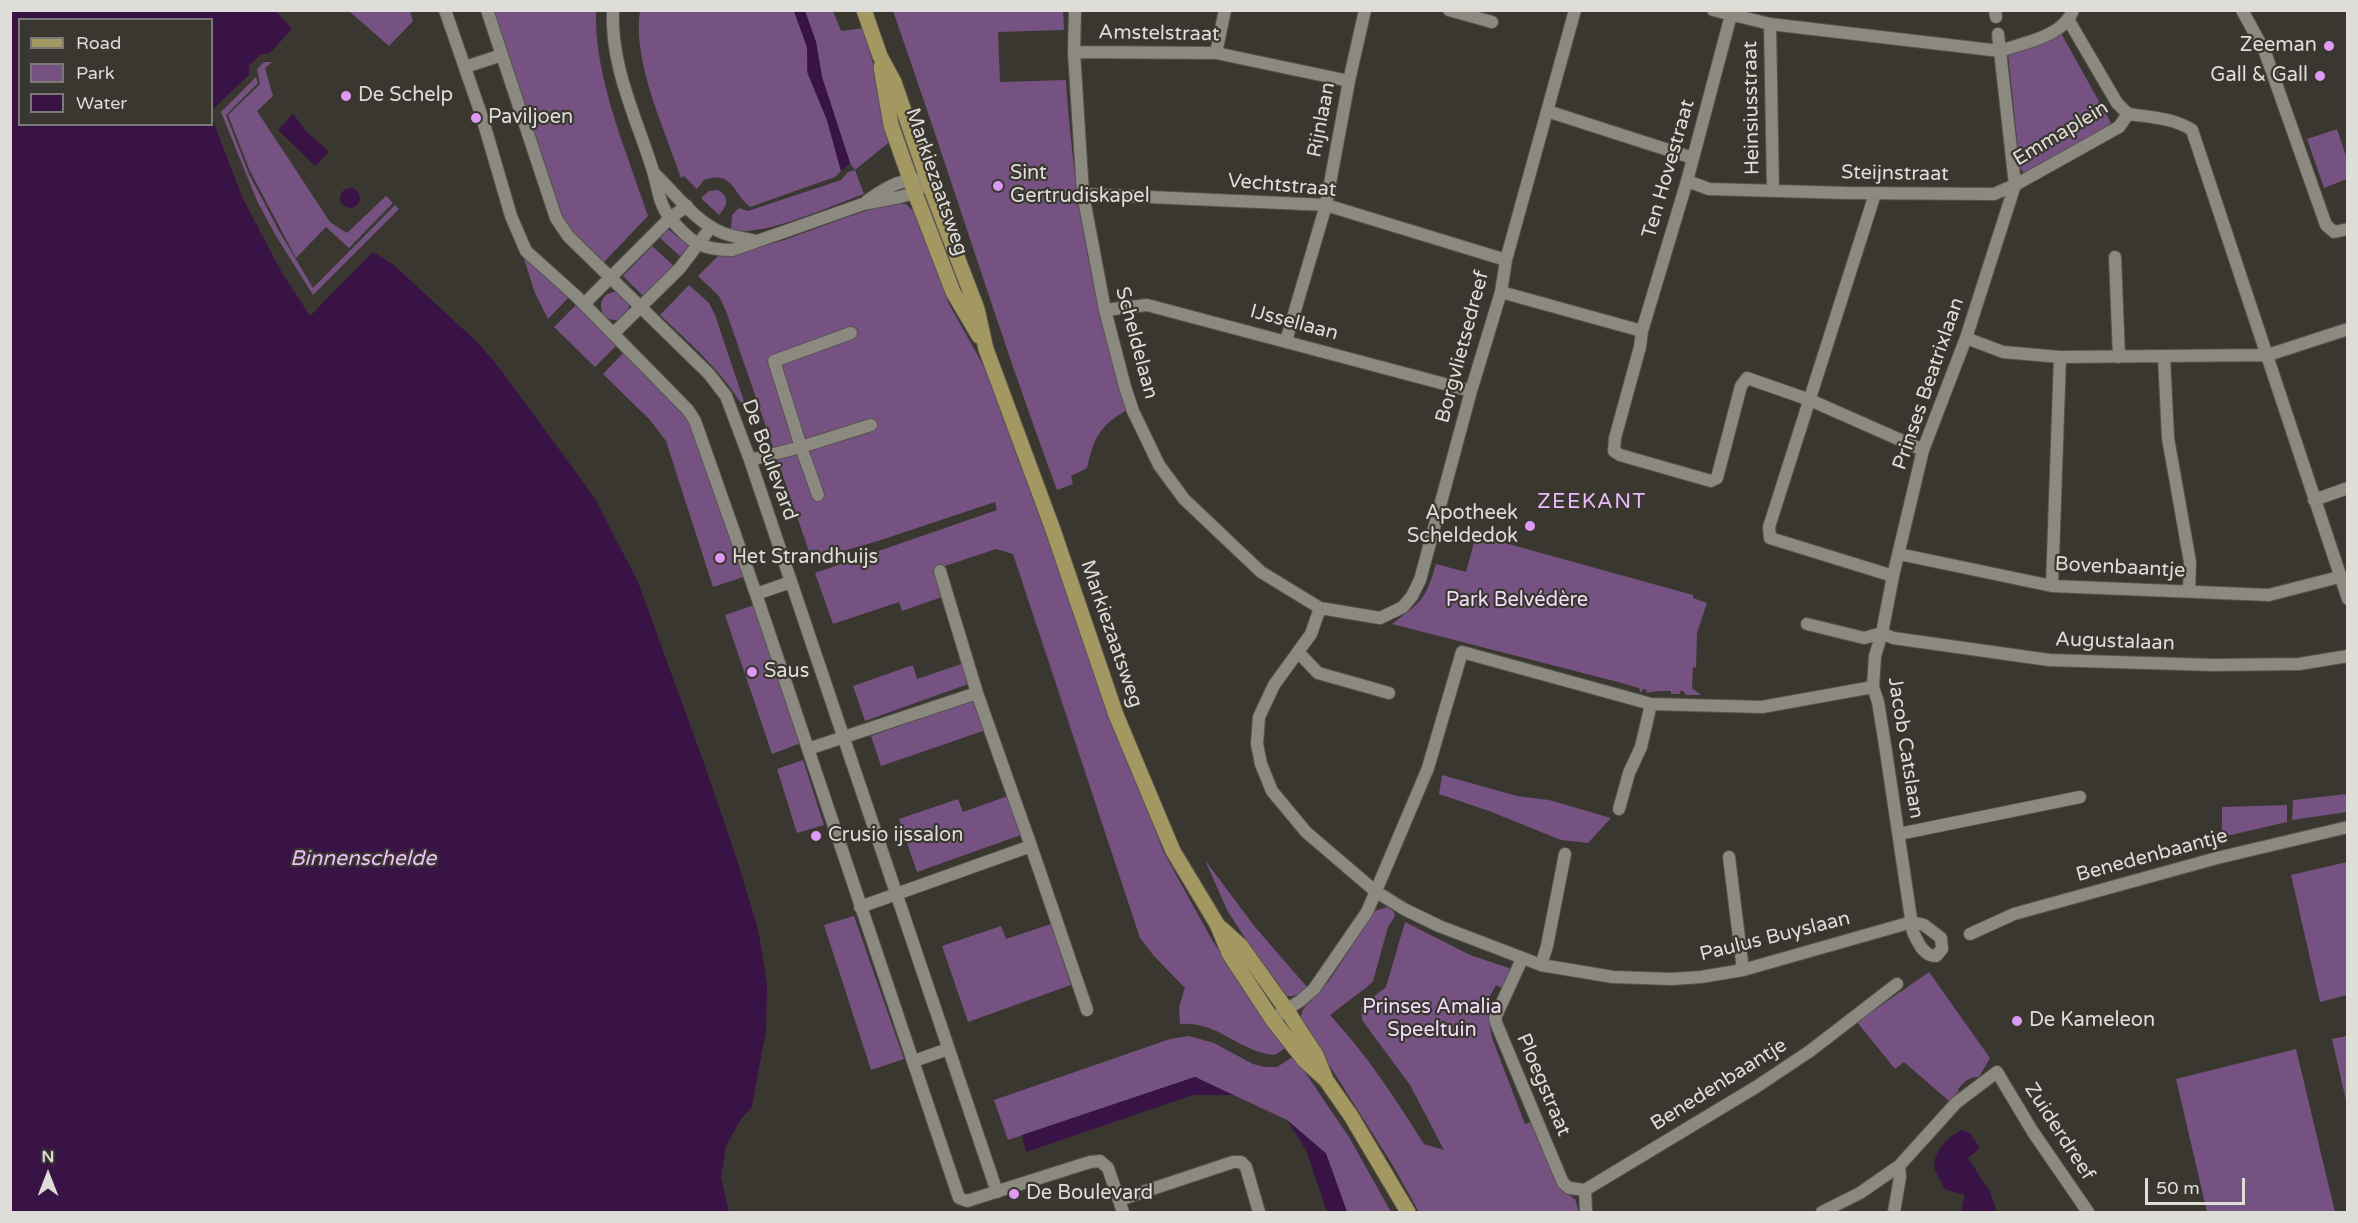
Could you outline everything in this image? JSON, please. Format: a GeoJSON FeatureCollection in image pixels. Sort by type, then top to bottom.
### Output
{"type":"FeatureCollection","features":[{"type":"Feature","properties":{"kind":"main road","name":"Markiezaatsweg"},"geometry":{"type":"LineString","coordinates":[[864,10],[880,56],[894,82],[928,181],[977,309],[986,349],[1052,527],[1116,715],[1173,851],[1217,924],[1230,955],[1272,1019],[1305,1061],[1326,1080],[1352,1116],[1408,1212]]}},
{"type":"Feature","properties":{"kind":"main road","name":"Markiezaatsweg"},"geometry":{"type":"LineString","coordinates":[[880,56],[891,125],[913,186],[953,292],[986,349]]}},
{"type":"Feature","properties":{"kind":"main road","name":"Markiezaatsweg"},"geometry":{"type":"LineString","coordinates":[[1217,924],[1241,946],[1287,1010],[1316,1055],[1326,1080]]}},
{"type":"Feature","properties":{"kind":"street"},"geometry":{"type":"LineString","coordinates":[[445,10],[511,216],[526,251],[580,300],[688,410],[695,421],[756,594],[959,1198],[967,1201],[1090,1162],[1100,1161],[1108,1168],[1123,1212]]}},
{"type":"Feature","properties":{"kind":"street","name":"De Boulevard"},"geometry":{"type":"LineString","coordinates":[[487,10],[556,218],[568,236],[709,374],[726,396],[898,893],[997,1192]]}},
{"type":"Feature","properties":{"kind":"street"},"geometry":{"type":"LineString","coordinates":[[613,10],[612,24],[617,61],[663,207],[670,218],[698,246],[716,250],[732,250],[864,204],[883,190],[913,186],[928,181]]}},
{"type":"Feature","properties":{"kind":"street","name":"Scheldelaan"},"geometry":{"type":"LineString","coordinates":[[1075,10],[1074,52],[1083,194],[1105,310],[1133,411],[1159,465],[1184,499],[1261,572],[1320,608]]}},
{"type":"Feature","properties":{"kind":"street"},"geometry":{"type":"LineString","coordinates":[[1216,53],[1225,10]]}},
{"type":"Feature","properties":{"kind":"street","name":"Rijnlaan"},"geometry":{"type":"LineString","coordinates":[[1286,341],[1326,205],[1365,10]]}},
{"type":"Feature","properties":{"kind":"street","name":"Borgvlietsedreef"},"geometry":{"type":"LineString","coordinates":[[1320,608],[1380,618],[1403,608],[1413,596],[1420,580],[1471,391],[1501,292],[1506,260],[1575,10]]}},
{"type":"Feature","properties":{"kind":"street"},"geometry":{"type":"LineString","coordinates":[[1713,10],[1770,24],[2000,51],[1998,34]]}},
{"type":"Feature","properties":{"kind":"street"},"geometry":{"type":"LineString","coordinates":[[2242,10],[2261,42],[2326,225],[2334,232],[2348,229]]}},
{"type":"Feature","properties":{"kind":"street"},"geometry":{"type":"LineString","coordinates":[[1455,11],[1492,22]]}},
{"type":"Feature","properties":{"kind":"street","name":"Ten Hovestraat"},"geometry":{"type":"LineString","coordinates":[[1731,15],[1687,181],[1642,331],[1640,347],[1615,438],[1614,451],[1620,455],[1711,481],[1717,478],[1741,386],[1747,378],[1810,400]]}},
{"type":"Feature","properties":{"kind":"street","name":"Emmaplein"},"geometry":{"type":"LineString","coordinates":[[2071,16],[2117,103],[2128,114],[2119,127],[2015,185],[2000,51],[2061,29],[2071,16]]}},
{"type":"Feature","properties":{"kind":"street","name":"Heinsiusstraat"},"geometry":{"type":"LineString","coordinates":[[1770,24],[1773,191]]}},
{"type":"Feature","properties":{"kind":"street","name":"Amstelstraat"},"geometry":{"type":"LineString","coordinates":[[1074,52],[1216,53],[1349,81]]}},
{"type":"Feature","properties":{"kind":"street"},"geometry":{"type":"LineString","coordinates":[[465,67],[502,55]]}},
{"type":"Feature","properties":{"kind":"street"},"geometry":{"type":"LineString","coordinates":[[1547,111],[1693,158]]}},
{"type":"Feature","properties":{"kind":"street"},"geometry":{"type":"LineString","coordinates":[[2128,114],[2159,118],[2183,124],[2192,130],[2348,599]]}},
{"type":"Feature","properties":{"kind":"street"},"geometry":{"type":"LineString","coordinates":[[654,173],[711,227],[723,233],[757,241]]}},
{"type":"Feature","properties":{"kind":"street","name":"Steijnstraat"},"geometry":{"type":"LineString","coordinates":[[1687,181],[1709,189],[1875,194],[1994,194],[2015,185]]}},
{"type":"Feature","properties":{"kind":"street","name":"Prinses Beatrixlaan"},"geometry":{"type":"LineString","coordinates":[[1882,633],[1923,450],[1966,338],[2015,185]]}},
{"type":"Feature","properties":{"kind":"street","name":"Vechtstraat"},"geometry":{"type":"LineString","coordinates":[[1083,194],[1326,205],[1506,260]]}},
{"type":"Feature","properties":{"kind":"street"},"geometry":{"type":"LineString","coordinates":[[1875,194],[1769,527],[1770,538],[1893,576]]}},
{"type":"Feature","properties":{"kind":"street"},"geometry":{"type":"LineString","coordinates":[[580,300],[607,273],[687,206]]}},
{"type":"Feature","properties":{"kind":"street"},"geometry":{"type":"LineString","coordinates":[[613,334],[680,268],[711,227]]}},
{"type":"Feature","properties":{"kind":"street"},"geometry":{"type":"LineString","coordinates":[[2115,257],[2119,357]]}},
{"type":"Feature","properties":{"kind":"street"},"geometry":{"type":"LineString","coordinates":[[1501,292],[1642,331]]}},
{"type":"Feature","properties":{"kind":"street","name":"IJssellaan"},"geometry":{"type":"LineString","coordinates":[[1105,310],[1147,305],[1471,391]]}},
{"type":"Feature","properties":{"kind":"street"},"geometry":{"type":"LineString","coordinates":[[1966,338],[2004,352],[2060,357],[2268,355],[2348,329]]}},
{"type":"Feature","properties":{"kind":"street"},"geometry":{"type":"LineString","coordinates":[[818,495],[774,361],[851,333]]}},
{"type":"Feature","properties":{"kind":"street"},"geometry":{"type":"LineString","coordinates":[[2052,586],[2060,357]]}},
{"type":"Feature","properties":{"kind":"street"},"geometry":{"type":"LineString","coordinates":[[2164,357],[2168,438],[2190,562],[2189,591]]}},
{"type":"Feature","properties":{"kind":"street"},"geometry":{"type":"LineString","coordinates":[[1810,400],[1923,450]]}},
{"type":"Feature","properties":{"kind":"street"},"geometry":{"type":"LineString","coordinates":[[750,460],[871,425]]}},
{"type":"Feature","properties":{"kind":"street"},"geometry":{"type":"LineString","coordinates":[[2314,500],[2348,488]]}},
{"type":"Feature","properties":{"kind":"street","name":"Bovenbaantje"},"geometry":{"type":"LineString","coordinates":[[1899,554],[2052,586],[2269,595],[2339,577]]}},
{"type":"Feature","properties":{"kind":"street"},"geometry":{"type":"LineString","coordinates":[[940,571],[977,693],[1087,1010]]}},
{"type":"Feature","properties":{"kind":"street"},"geometry":{"type":"LineString","coordinates":[[756,594],[791,582]]}},
{"type":"Feature","properties":{"kind":"street","name":"Paulus Buyslaan"},"geometry":{"type":"LineString","coordinates":[[1320,608],[1311,634],[1274,685],[1259,717],[1257,744],[1261,765],[1272,791],[1306,832],[1375,891],[1439,926],[1541,965],[1613,977],[1664,979],[1701,977],[1743,970],[1912,921]]}},
{"type":"Feature","properties":{"kind":"street","name":"Augustalaan"},"geometry":{"type":"LineString","coordinates":[[1807,624],[1864,638],[1882,633],[1893,638],[2049,660],[2213,665],[2299,664],[2348,656]]}},
{"type":"Feature","properties":{"kind":"street","name":"Jacob Catslaan"},"geometry":{"type":"LineString","coordinates":[[1882,633],[1875,656],[1873,687],[1878,702],[1912,921]]}},
{"type":"Feature","properties":{"kind":"street"},"geometry":{"type":"LineString","coordinates":[[1272,1019],[1314,988],[1367,912],[1428,768],[1462,652],[1651,704],[1762,707],[1873,687]]}},
{"type":"Feature","properties":{"kind":"street"},"geometry":{"type":"LineString","coordinates":[[1299,653],[1317,673],[1389,693]]}},
{"type":"Feature","properties":{"kind":"street"},"geometry":{"type":"LineString","coordinates":[[808,749],[977,693]]}},
{"type":"Feature","properties":{"kind":"street"},"geometry":{"type":"LineString","coordinates":[[1619,809],[1629,773],[1641,747],[1651,704]]}},
{"type":"Feature","properties":{"kind":"street","name":"Jacob Catslaan"},"geometry":{"type":"LineString","coordinates":[[1899,834],[2080,797]]}},
{"type":"Feature","properties":{"kind":"street","name":"Benedenbaantje"},"geometry":{"type":"LineString","coordinates":[[1970,934],[2014,914],[2217,858],[2348,827]]}},
{"type":"Feature","properties":{"kind":"street"},"geometry":{"type":"LineString","coordinates":[[860,907],[1031,846]]}},
{"type":"Feature","properties":{"kind":"street"},"geometry":{"type":"LineString","coordinates":[[1541,965],[1547,946],[1565,854]]}},
{"type":"Feature","properties":{"kind":"street"},"geometry":{"type":"LineString","coordinates":[[1729,857],[1743,970]]}},
{"type":"Feature","properties":{"kind":"street","name":"Ploegstraat"},"geometry":{"type":"LineString","coordinates":[[1522,959],[1495,1018],[1563,1183],[1569,1188],[1585,1190]]}},
{"type":"Feature","properties":{"kind":"street","name":"Benedenbaantje"},"geometry":{"type":"LineString","coordinates":[[1585,1190],[1756,1088],[1810,1051],[1897,984]]}},
{"type":"Feature","properties":{"kind":"street"},"geometry":{"type":"LineString","coordinates":[[914,1061],[948,1049]]}},
{"type":"Feature","properties":{"kind":"street","name":"Zuiderdreef"},"geometry":{"type":"LineString","coordinates":[[1899,1166],[1956,1103],[1997,1072],[2033,1131],[2088,1212]]}},
{"type":"Feature","properties":{"kind":"street"},"geometry":{"type":"LineString","coordinates":[[1119,1200],[1233,1162],[1241,1162],[1246,1167],[1259,1212]]}},
{"type":"Feature","properties":{"kind":"street"},"geometry":{"type":"LineString","coordinates":[[1822,1212],[1860,1192],[1899,1166],[1900,1177],[1894,1212]]}},
{"type":"Feature","properties":{"kind":"street"},"geometry":{"type":"LineString","coordinates":[[1585,1190],[1586,1212]]}},
{"type":"Feature","properties":{"kind":"green space"},"geometry":{"type":"Polygon","coordinates":[[[567,10],[567,12],[596,11],[600,62],[606,88],[648,216],[604,262],[566,225],[562,216],[493,11],[567,10]]]}},
{"type":"Feature","properties":{"kind":"green space"},"geometry":{"type":"Polygon","coordinates":[[[349,11],[410,11],[413,21],[389,46],[349,11]]]}},
{"type":"Feature","properties":{"kind":"green space"},"geometry":{"type":"Polygon","coordinates":[[[640,11],[794,11],[807,47],[807,72],[827,120],[841,171],[835,177],[750,207],[732,185],[721,178],[704,180],[697,189],[684,176],[681,178],[645,73],[639,31],[640,11]]]}},
{"type":"Feature","properties":{"kind":"green space"},"geometry":{"type":"Polygon","coordinates":[[[805,11],[833,11],[841,31],[864,28],[892,140],[855,170],[850,163],[822,77],[816,42],[805,11]]]}},
{"type":"Feature","properties":{"kind":"green space"},"geometry":{"type":"Polygon","coordinates":[[[893,11],[1063,11],[1064,30],[998,32],[1000,82],[1066,80],[1076,183],[1086,249],[1108,345],[1127,410],[1104,427],[1095,441],[1087,468],[1071,476],[1073,484],[1057,490],[1014,370],[893,11]]]}},
{"type":"Feature","properties":{"kind":"green space"},"geometry":{"type":"Polygon","coordinates":[[[2061,33],[2111,123],[2107,128],[2024,173],[2020,168],[2008,54],[2061,33]]]}},
{"type":"Feature","properties":{"kind":"green space"},"geometry":{"type":"Polygon","coordinates":[[[264,62],[272,62],[265,68],[273,96],[257,111],[330,222],[347,233],[386,196],[393,203],[349,248],[326,227],[296,258],[250,171],[228,115],[260,84],[257,69],[264,62]]]}},
{"type":"Feature","properties":{"kind":"green space"},"geometry":{"type":"Polygon","coordinates":[[[256,77],[258,83],[226,115],[249,174],[313,288],[395,205],[399,209],[313,295],[257,201],[221,112],[256,77]]]}},
{"type":"Feature","properties":{"kind":"green space"},"geometry":{"type":"Polygon","coordinates":[[[2337,129],[2347,159],[2347,179],[2324,188],[2307,139],[2337,129]]]}},
{"type":"Feature","properties":{"kind":"green space"},"geometry":{"type":"Polygon","coordinates":[[[855,170],[864,194],[759,230],[731,229],[732,215],[739,208],[748,211],[841,180],[848,172],[855,170]]]}},
{"type":"Feature","properties":{"kind":"green space"},"geometry":{"type":"Polygon","coordinates":[[[718,190],[726,198],[724,208],[719,215],[701,198],[709,191],[718,190]]]}},
{"type":"Feature","properties":{"kind":"green space"},"geometry":{"type":"Polygon","coordinates":[[[890,204],[906,204],[914,212],[949,304],[987,372],[1163,851],[1212,940],[1287,1047],[1275,1055],[1251,1049],[1206,1027],[1180,1024],[1179,1007],[1185,988],[1140,938],[1013,554],[996,549],[933,570],[942,597],[902,611],[899,602],[833,624],[815,573],[997,510],[995,502],[878,541],[812,560],[726,311],[719,296],[698,276],[719,255],[741,252],[784,240],[890,204]]]}},
{"type":"Feature","properties":{"kind":"green space"},"geometry":{"type":"Polygon","coordinates":[[[668,229],[691,248],[682,258],[660,238],[668,229]]]}},
{"type":"Feature","properties":{"kind":"green space"},"geometry":{"type":"Polygon","coordinates":[[[516,234],[569,297],[548,319],[535,293],[516,234]]]}},
{"type":"Feature","properties":{"kind":"green space"},"geometry":{"type":"Polygon","coordinates":[[[652,246],[674,266],[644,297],[623,276],[652,246]]]}},
{"type":"Feature","properties":{"kind":"green space"},"geometry":{"type":"Polygon","coordinates":[[[689,285],[709,303],[715,315],[749,416],[719,374],[660,315],[689,285]]]}},
{"type":"Feature","properties":{"kind":"green space"},"geometry":{"type":"Polygon","coordinates":[[[615,292],[625,296],[629,306],[625,316],[615,320],[605,316],[601,306],[605,296],[615,292]]]}},
{"type":"Feature","properties":{"kind":"green space"},"geometry":{"type":"Polygon","coordinates":[[[576,305],[617,345],[595,367],[554,327],[576,305]]]}},
{"type":"Feature","properties":{"kind":"green space"},"geometry":{"type":"Polygon","coordinates":[[[624,352],[672,398],[695,429],[743,577],[713,587],[666,441],[650,420],[603,374],[624,352]]]}},
{"type":"Feature","properties":{"kind":"green space","name":"Park Belvédère"},"geometry":{"type":"Polygon","coordinates":[[[1476,535],[1693,595],[1693,598],[1707,603],[1697,633],[1696,668],[1693,667],[1692,688],[1701,695],[1686,695],[1683,691],[1679,691],[1681,694],[1671,694],[1671,691],[1646,693],[1647,690],[1643,689],[1641,693],[1639,688],[1618,682],[1392,624],[1421,599],[1429,586],[1436,564],[1466,572],[1476,535]]]}},
{"type":"Feature","properties":{"kind":"green space"},"geometry":{"type":"Polygon","coordinates":[[[754,605],[801,743],[772,754],[725,615],[754,605]]]}},
{"type":"Feature","properties":{"kind":"green space"},"geometry":{"type":"Polygon","coordinates":[[[964,663],[971,683],[865,721],[853,686],[913,665],[917,679],[964,663]]]}},
{"type":"Feature","properties":{"kind":"green space"},"geometry":{"type":"Polygon","coordinates":[[[976,699],[986,730],[881,766],[871,736],[976,699]]]}},
{"type":"Feature","properties":{"kind":"green space"},"geometry":{"type":"Polygon","coordinates":[[[803,760],[824,825],[797,833],[777,769],[803,760]]]}},
{"type":"Feature","properties":{"kind":"green space"},"geometry":{"type":"Polygon","coordinates":[[[1442,775],[1517,796],[1549,800],[1611,818],[1588,843],[1561,840],[1439,794],[1442,775]]]}},
{"type":"Feature","properties":{"kind":"green space"},"geometry":{"type":"Polygon","coordinates":[[[2347,794],[2347,812],[2292,820],[2293,800],[2347,794]]]}},
{"type":"Feature","properties":{"kind":"green space"},"geometry":{"type":"Polygon","coordinates":[[[1008,796],[1021,835],[917,872],[899,819],[958,799],[963,812],[1008,796]]]}},
{"type":"Feature","properties":{"kind":"green space"},"geometry":{"type":"Polygon","coordinates":[[[2287,805],[2287,822],[2222,837],[2222,807],[2287,805]]]}},
{"type":"Feature","properties":{"kind":"green space"},"geometry":{"type":"Polygon","coordinates":[[[1205,860],[1255,927],[1307,987],[1301,992],[1292,996],[1281,994],[1227,910],[1205,860]]]}},
{"type":"Feature","properties":{"kind":"green space"},"geometry":{"type":"Polygon","coordinates":[[[2347,862],[2347,995],[2320,1002],[2291,875],[2347,862]]]}},
{"type":"Feature","properties":{"kind":"green space","name":"Prinses Amalia Speeltuin"},"geometry":{"type":"Polygon","coordinates":[[[1387,907],[1393,911],[1395,916],[1388,927],[1373,981],[1330,1015],[1368,1061],[1424,1144],[1444,1150],[1410,1085],[1362,1020],[1361,1007],[1386,987],[1405,922],[1470,955],[1512,969],[1504,989],[1496,985],[1486,1004],[1494,1009],[1489,1022],[1492,1038],[1525,1124],[1531,1122],[1555,1176],[1575,1199],[1579,1212],[1419,1212],[1392,1164],[1300,1019],[1303,1009],[1329,981],[1375,911],[1387,907]]]}},
{"type":"Feature","properties":{"kind":"green space"},"geometry":{"type":"Polygon","coordinates":[[[854,916],[904,1059],[871,1070],[824,925],[854,916]]]}},
{"type":"Feature","properties":{"kind":"green space"},"geometry":{"type":"Polygon","coordinates":[[[1051,924],[1071,985],[968,1022],[942,946],[1001,926],[1006,939],[1051,924]]]}},
{"type":"Feature","properties":{"kind":"green space"},"geometry":{"type":"Polygon","coordinates":[[[1929,972],[1990,1058],[1979,1077],[1965,1082],[1949,1101],[1904,1062],[1895,1069],[1857,1022],[1929,972]]]}},
{"type":"Feature","properties":{"kind":"green space"},"geometry":{"type":"Polygon","coordinates":[[[1189,1036],[1214,1043],[1253,1064],[1265,1067],[1277,1067],[1294,1056],[1349,1137],[1391,1212],[1347,1212],[1326,1153],[1287,1120],[1195,1077],[1008,1140],[994,1100],[1170,1039],[1189,1036]]]}},
{"type":"Feature","properties":{"kind":"green space"},"geometry":{"type":"Polygon","coordinates":[[[2348,1036],[2347,1105],[2332,1039],[2348,1036]]]}},
{"type":"Feature","properties":{"kind":"green space"},"geometry":{"type":"Polygon","coordinates":[[[2296,1049],[2335,1212],[2207,1212],[2176,1079],[2296,1049]]]}},
{"type":"Feature","properties":{"kind":"water","name":"Binnenschelde"},"geometry":{"type":"Polygon","coordinates":[[[10,11],[276,11],[292,29],[269,54],[261,54],[249,66],[249,75],[213,109],[213,18],[18,18],[18,126],[213,126],[213,121],[242,197],[281,271],[310,316],[373,252],[394,265],[479,344],[501,370],[594,497],[638,582],[705,766],[758,929],[767,984],[766,1030],[752,1107],[741,1119],[726,1146],[721,1178],[729,1212],[11,1212],[10,11]]]}},
{"type":"Feature","properties":{"kind":"water"},"geometry":{"type":"Polygon","coordinates":[[[794,11],[805,11],[816,42],[822,77],[850,163],[841,171],[827,120],[808,74],[807,47],[794,11]]]}},
{"type":"Feature","properties":{"kind":"water"},"geometry":{"type":"Polygon","coordinates":[[[293,114],[307,132],[329,152],[315,166],[278,130],[293,114]]]}},
{"type":"Feature","properties":{"kind":"water"},"geometry":{"type":"Polygon","coordinates":[[[350,188],[357,191],[360,198],[357,205],[350,208],[343,205],[340,198],[343,191],[350,188]]]}},
{"type":"Feature","properties":{"kind":"water"},"geometry":{"type":"Polygon","coordinates":[[[1195,1077],[1233,1095],[1193,1095],[1026,1152],[1022,1135],[1195,1077]]]}},
{"type":"Feature","properties":{"kind":"water"},"geometry":{"type":"Polygon","coordinates":[[[1287,1120],[1326,1154],[1347,1212],[1327,1212],[1306,1150],[1287,1120]]]}},
{"type":"Feature","properties":{"kind":"water"},"geometry":{"type":"Polygon","coordinates":[[[1962,1130],[1970,1133],[1980,1148],[1968,1158],[1990,1192],[1997,1212],[1961,1212],[1965,1195],[1945,1189],[1936,1172],[1935,1159],[1938,1152],[1946,1141],[1962,1130]]]}},
{"type":"Feature","properties":{"kind":"place","name":"Zeeman"},"geometry":{"type":"Point","coordinates":[2329,46]}},
{"type":"Feature","properties":{"kind":"place","name":"Gall & Gall"},"geometry":{"type":"Point","coordinates":[2320,76]}},
{"type":"Feature","properties":{"kind":"place","name":"De Schelp"},"geometry":{"type":"Point","coordinates":[346,96]}},
{"type":"Feature","properties":{"kind":"place","name":"Paviljoen"},"geometry":{"type":"Point","coordinates":[476,118]}},
{"type":"Feature","properties":{"kind":"place","name":"Sint Gertrudiskapel"},"geometry":{"type":"Point","coordinates":[998,186]}},
{"type":"Feature","properties":{"kind":"place","name":"Apotheek Scheldedok"},"geometry":{"type":"Point","coordinates":[1530,526]}},
{"type":"Feature","properties":{"kind":"place","name":"Het Strandhuijs"},"geometry":{"type":"Point","coordinates":[720,558]}},
{"type":"Feature","properties":{"kind":"place","name":"Saus"},"geometry":{"type":"Point","coordinates":[752,672]}},
{"type":"Feature","properties":{"kind":"place","name":"Crusio ijssalon"},"geometry":{"type":"Point","coordinates":[816,836]}},
{"type":"Feature","properties":{"kind":"place","name":"De Kameleon"},"geometry":{"type":"Point","coordinates":[2017,1021]}},
{"type":"Feature","properties":{"kind":"place","name":"De Boulevard"},"geometry":{"type":"Point","coordinates":[1014,1194]}},
{"type":"Feature","properties":{"kind":"district","name":"ZEEKANT"},"geometry":{"type":"Point","coordinates":[1592,502]}}]}
